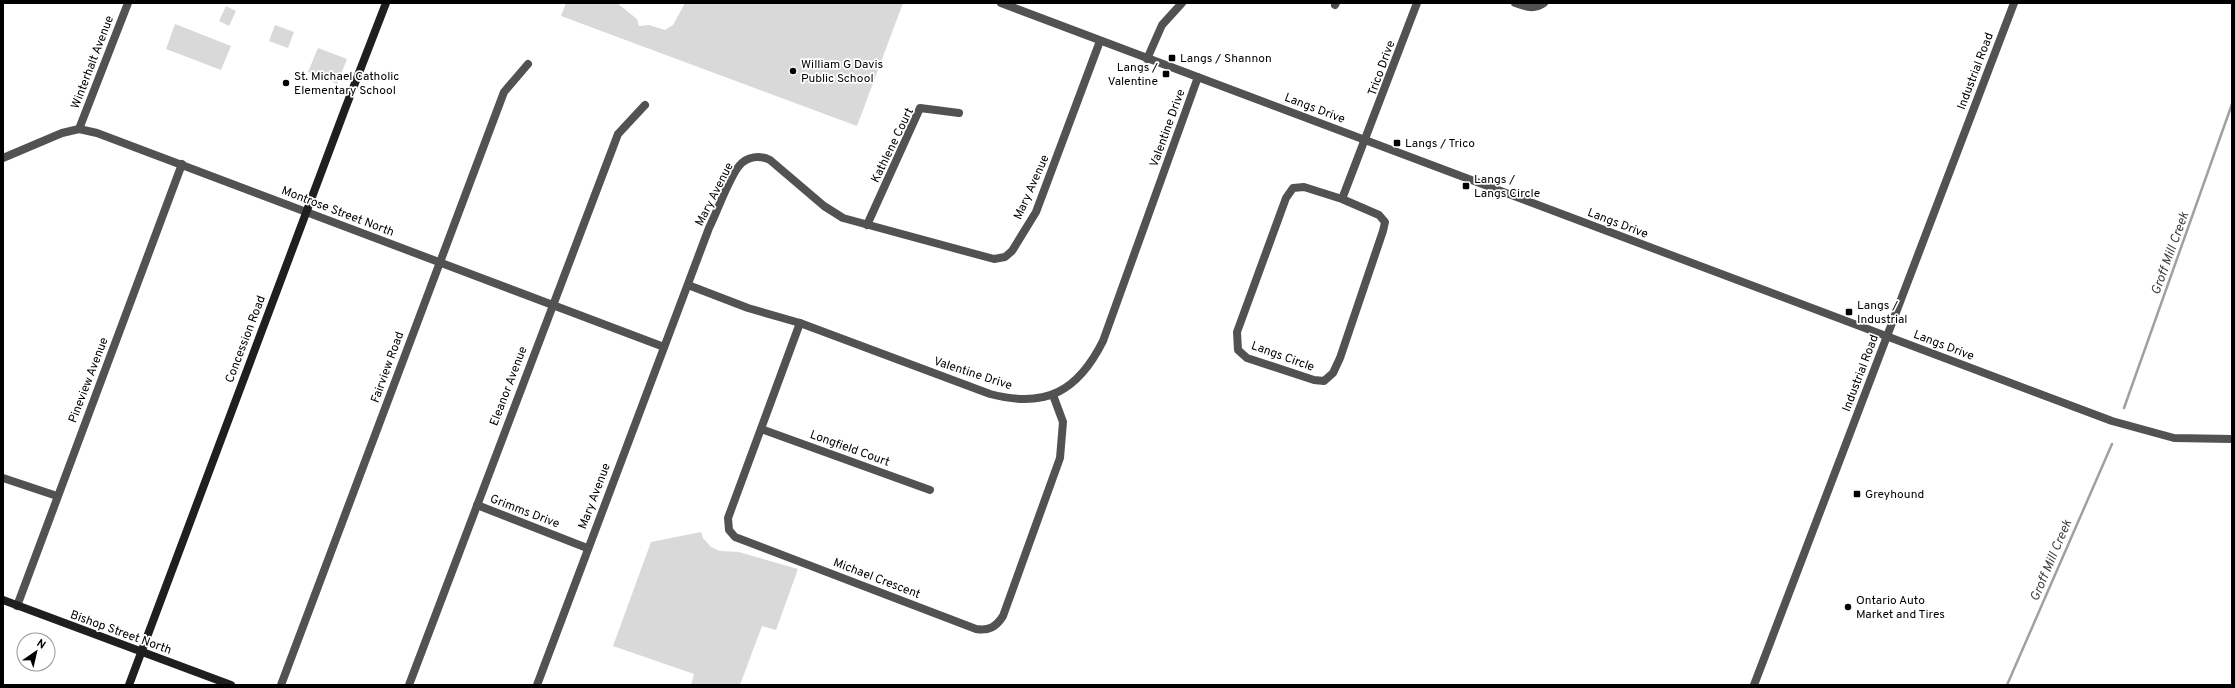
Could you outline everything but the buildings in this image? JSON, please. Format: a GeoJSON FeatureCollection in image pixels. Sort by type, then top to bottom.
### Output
{"type":"FeatureCollection","features":[{"type":"Feature","properties":{"kind":"main road","name":"Concession Road"},"geometry":{"type":"LineString","coordinates":[[129,685],[386,3]]}},
{"type":"Feature","properties":{"kind":"main road","name":"Bishop Street North"},"geometry":{"type":"LineString","coordinates":[[3,600],[231,685]]}},
{"type":"Feature","properties":{"kind":"street","name":"Winterhalt Avenue"},"geometry":{"type":"LineString","coordinates":[[79,129],[128,3]]}},
{"type":"Feature","properties":{"kind":"street","name":"Langs Drive"},"geometry":{"type":"LineString","coordinates":[[1001,3],[2112,421],[2174,438],[2232,439]]}},
{"type":"Feature","properties":{"kind":"street"},"geometry":{"type":"LineString","coordinates":[[1147,59],[1162,25],[1182,3]]}},
{"type":"Feature","properties":{"kind":"street","name":"Trico Drive"},"geometry":{"type":"LineString","coordinates":[[1366,140],[1417,3]]}},
{"type":"Feature","properties":{"kind":"street"},"geometry":{"type":"LineString","coordinates":[[1515,3],[1536,8],[1544,3]]}},
{"type":"Feature","properties":{"kind":"street","name":"Industrial Road"},"geometry":{"type":"LineString","coordinates":[[1754,685],[2014,3]]}},
{"type":"Feature","properties":{"kind":"street","name":"Mary Avenue"},"geometry":{"type":"LineString","coordinates":[[537,685],[587,548],[709,228],[739,165],[750,158],[762,156],[770,160],[824,206],[843,218],[994,259],[1005,257],[1012,251],[1036,212],[1100,41]]}},
{"type":"Feature","properties":{"kind":"street","name":"Fairview Road"},"geometry":{"type":"LineString","coordinates":[[281,685],[504,92],[528,64]]}},
{"type":"Feature","properties":{"kind":"street","name":"Valentine Drive"},"geometry":{"type":"LineString","coordinates":[[688,285],[748,308],[800,324],[990,394],[1020,400],[1037,400],[1053,395],[1083,374],[1103,341],[1198,77]]}},
{"type":"Feature","properties":{"kind":"street","name":"Eleanor Avenue"},"geometry":{"type":"LineString","coordinates":[[409,685],[618,134],[645,105]]}},
{"type":"Feature","properties":{"kind":"street","name":"Kathlene Court"},"geometry":{"type":"LineString","coordinates":[[868,225],[920,108],[959,113]]}},
{"type":"Feature","properties":{"kind":"street","name":"Montrose Street North"},"geometry":{"type":"LineString","coordinates":[[3,158],[62,133],[79,129],[97,133],[664,347]]}},
{"type":"Feature","properties":{"kind":"street"},"geometry":{"type":"LineString","coordinates":[[1342,199],[1366,140]]}},
{"type":"Feature","properties":{"kind":"street","name":"Pineview Avenue"},"geometry":{"type":"LineString","coordinates":[[17,606],[182,164]]}},
{"type":"Feature","properties":{"kind":"street","name":"Langs Circle"},"geometry":{"type":"LineString","coordinates":[[1304,187],[1342,199],[1379,215],[1385,222],[1350,328],[1333,373],[1324,381],[1314,380],[1248,358],[1238,350],[1237,332],[1286,198],[1293,188],[1304,187]]}},
{"type":"Feature","properties":{"kind":"street","name":"Michael Crescent"},"geometry":{"type":"LineString","coordinates":[[800,324],[728,518],[729,530],[735,537],[984,630],[993,628],[1003,616],[1060,458],[1063,422],[1053,395]]}},
{"type":"Feature","properties":{"kind":"street","name":"Longfield Court"},"geometry":{"type":"LineString","coordinates":[[761,429],[930,490]]}},
{"type":"Feature","properties":{"kind":"street"},"geometry":{"type":"LineString","coordinates":[[3,478],[57,496]]}},
{"type":"Feature","properties":{"kind":"street","name":"Grimms Drive"},"geometry":{"type":"LineString","coordinates":[[477,505],[587,548]]}},
{"type":"Feature","properties":{"kind":"shaded area","name":"William G Davis Public School"},"geometry":{"type":"Polygon","coordinates":[[[566,3],[617,3],[637,19],[639,26],[649,25],[665,30],[673,25],[685,3],[903,3],[857,126],[561,16],[566,3]]]}},
{"type":"Feature","properties":{"kind":"shaded area"},"geometry":{"type":"Polygon","coordinates":[[[226,6],[236,11],[229,26],[219,21],[226,6]]]}},
{"type":"Feature","properties":{"kind":"shaded area"},"geometry":{"type":"Polygon","coordinates":[[[175,24],[231,46],[221,70],[166,49],[175,24]]]}},
{"type":"Feature","properties":{"kind":"shaded area"},"geometry":{"type":"Polygon","coordinates":[[[275,25],[294,32],[288,48],[269,41],[275,25]]]}},
{"type":"Feature","properties":{"kind":"shaded area"},"geometry":{"type":"Polygon","coordinates":[[[318,48],[347,59],[337,84],[308,72],[318,48]]]}},
{"type":"Feature","properties":{"kind":"shaded area"},"geometry":{"type":"Polygon","coordinates":[[[701,532],[703,538],[711,547],[720,551],[739,552],[798,569],[776,630],[762,626],[740,685],[691,685],[694,674],[613,646],[651,542],[701,532]]]}},
{"type":"Feature","properties":{"kind":"waterway","name":"Groff Mill Creek"},"geometry":{"type":"LineString","coordinates":[[2124,408],[2232,104]]}},
{"type":"Feature","properties":{"kind":"waterway","name":"Groff Mill Creek"},"geometry":{"type":"LineString","coordinates":[[2007,685],[2112,444]]}},
{"type":"Feature","properties":{"kind":"place","name":"Langs / Shannon"},"geometry":{"type":"Point","coordinates":[1172,58]}},
{"type":"Feature","properties":{"kind":"place","name":"William G Davis Public School"},"geometry":{"type":"Point","coordinates":[793,71]}},
{"type":"Feature","properties":{"kind":"place","name":"Langs / Valentine"},"geometry":{"type":"Point","coordinates":[1166,74]}},
{"type":"Feature","properties":{"kind":"place","name":"St. Michael Catholic Elementary School"},"geometry":{"type":"Point","coordinates":[286,83]}},
{"type":"Feature","properties":{"kind":"place","name":"Langs / Trico"},"geometry":{"type":"Point","coordinates":[1397,143]}},
{"type":"Feature","properties":{"kind":"place","name":"Langs / Langs Circle"},"geometry":{"type":"Point","coordinates":[1466,186]}},
{"type":"Feature","properties":{"kind":"place","name":"Langs / Industrial"},"geometry":{"type":"Point","coordinates":[1849,312]}},
{"type":"Feature","properties":{"kind":"place","name":"Greyhound"},"geometry":{"type":"Point","coordinates":[1857,494]}},
{"type":"Feature","properties":{"kind":"place","name":"Ontario Auto Market and Tires"},"geometry":{"type":"Point","coordinates":[1848,607]}}]}
